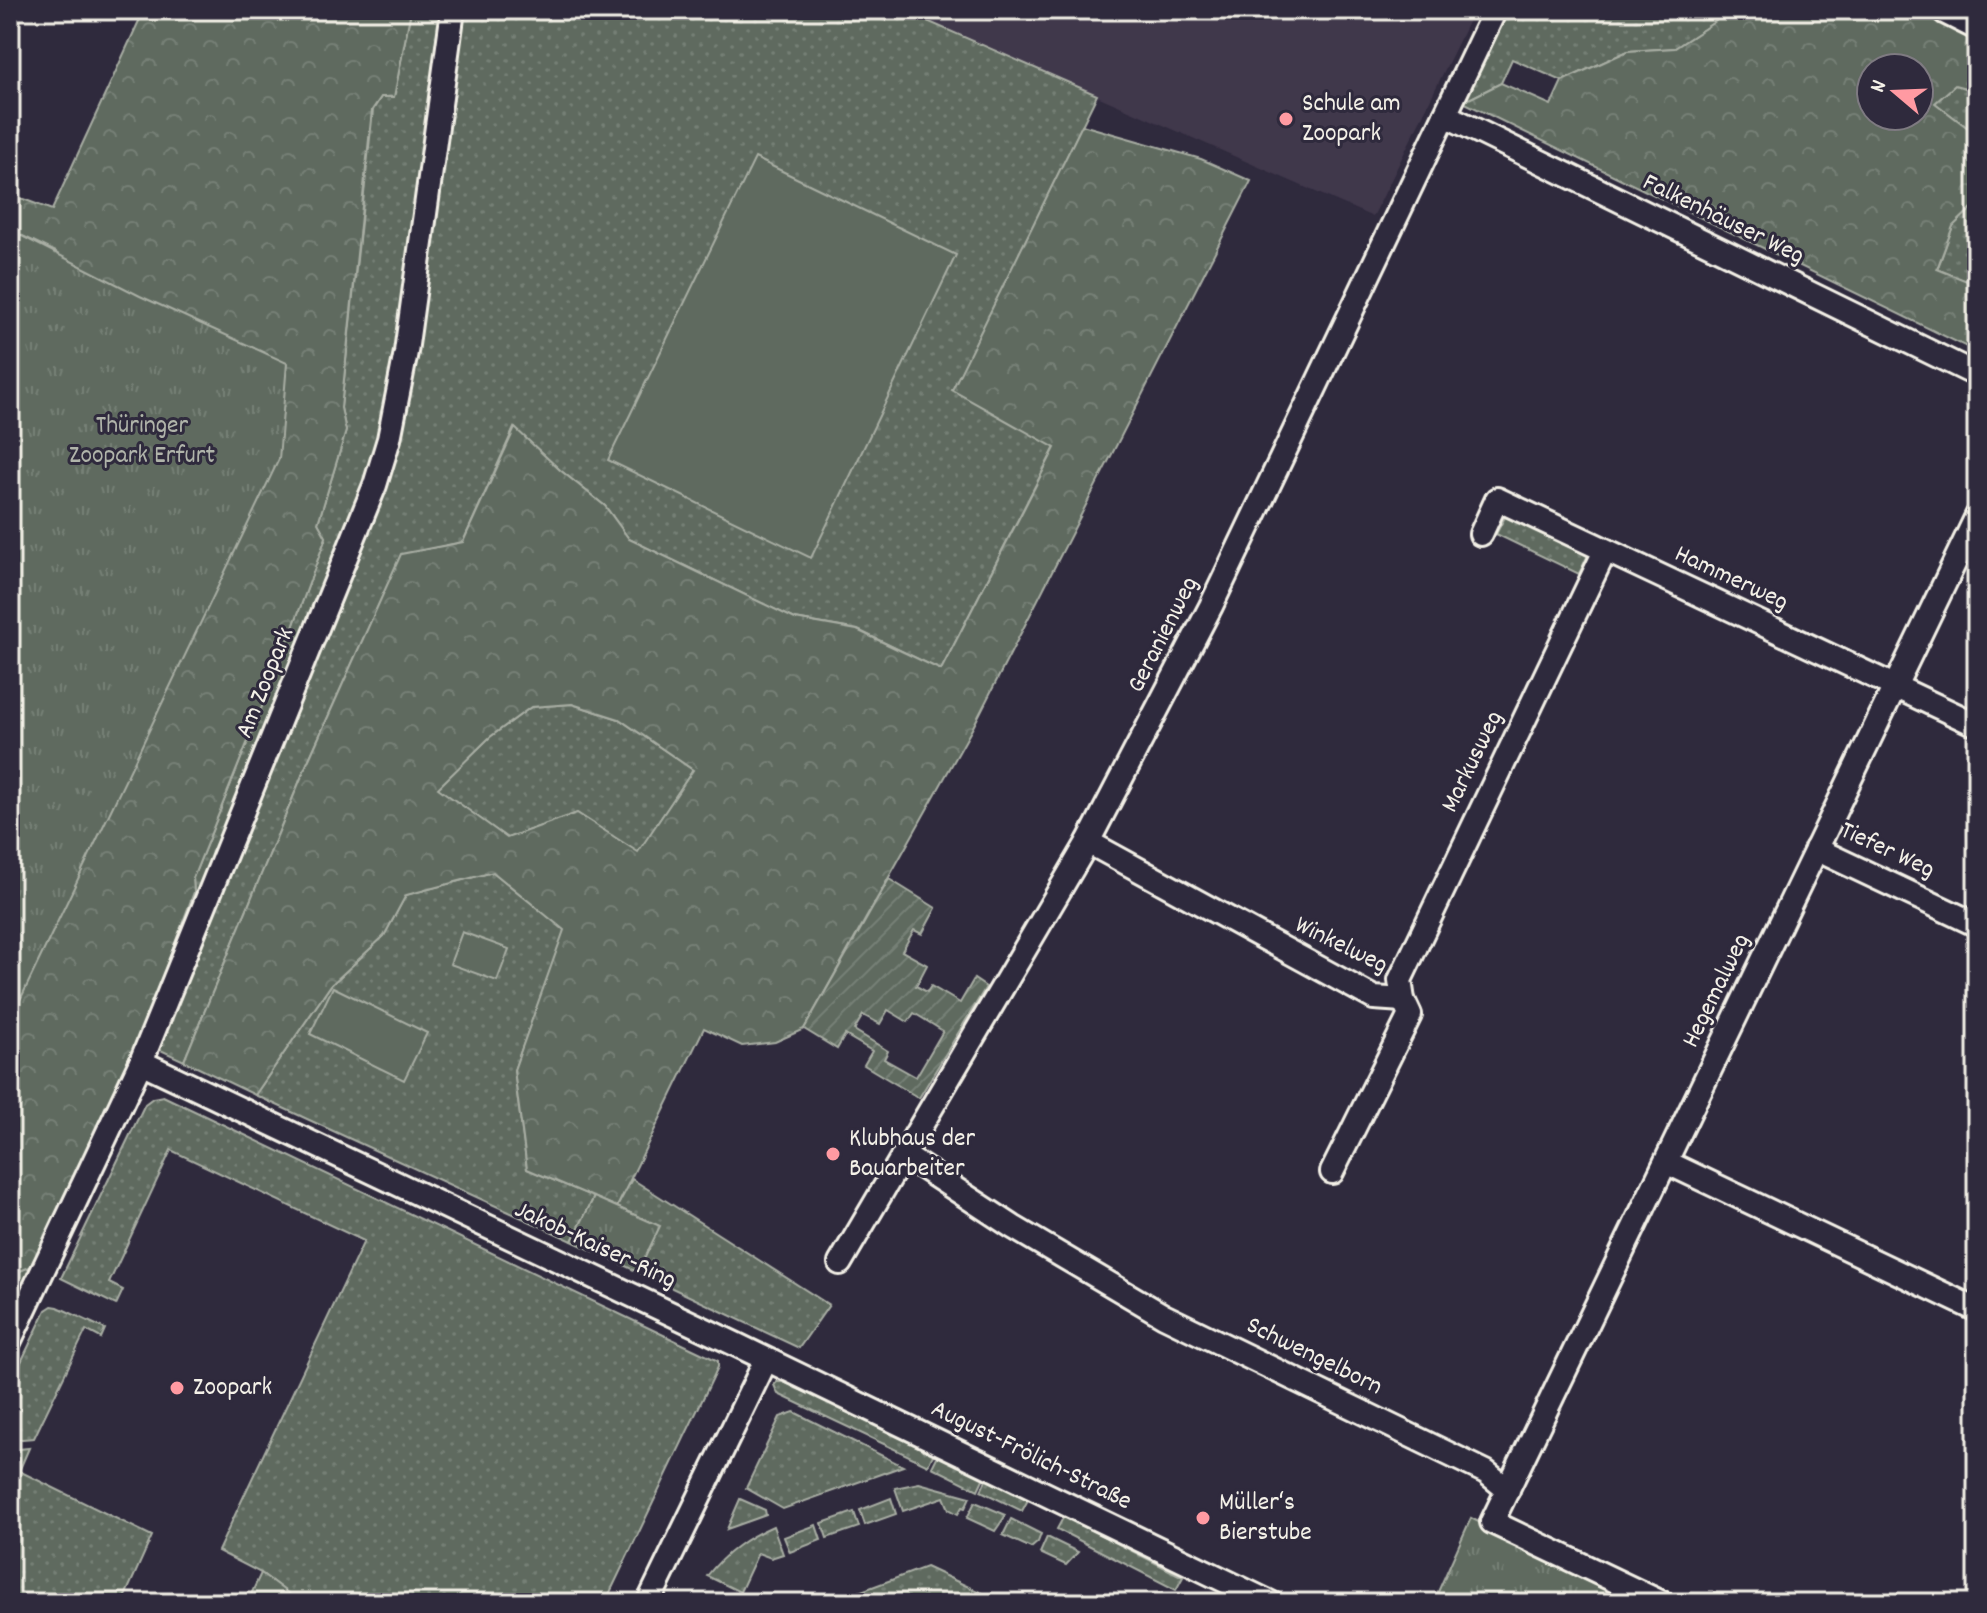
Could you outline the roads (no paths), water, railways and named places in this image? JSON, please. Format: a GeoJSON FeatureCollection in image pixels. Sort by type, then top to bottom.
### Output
{"type":"FeatureCollection","features":[{"type":"Feature","properties":{"kind":"main road"},"geometry":{"type":"LineString","coordinates":[[1947,10],[1977,25]]}},
{"type":"Feature","properties":{"kind":"street","name":"Am Zoopark"},"geometry":{"type":"LineString","coordinates":[[10,1340],[148,1065],[352,545],[389,439],[406,352],[453,10]]}},
{"type":"Feature","properties":{"kind":"street","name":"Geranienweg"},"geometry":{"type":"LineString","coordinates":[[840,1263],[1088,842],[1211,606],[1495,10]]}},
{"type":"Feature","properties":{"kind":"street","name":"Falkenhäuser Weg"},"geometry":{"type":"LineString","coordinates":[[1445,115],[1977,375]]}},
{"type":"Feature","properties":{"kind":"street","name":"Hammerweg"},"geometry":{"type":"LineString","coordinates":[[1481,534],[1497,499],[1977,725]]}},
{"type":"Feature","properties":{"kind":"street","name":"Hegemalweg"},"geometry":{"type":"LineString","coordinates":[[1508,1490],[1977,516]]}},
{"type":"Feature","properties":{"kind":"street","name":"Markusweg"},"geometry":{"type":"LineString","coordinates":[[1403,1000],[1400,980],[1605,551]]}},
{"type":"Feature","properties":{"kind":"street","name":"Winkelweg"},"geometry":{"type":"LineString","coordinates":[[1088,842],[1374,998],[1403,1000],[1410,1015],[1332,1172]]}},
{"type":"Feature","properties":{"kind":"street","name":"Tiefer Weg"},"geometry":{"type":"LineString","coordinates":[[1816,849],[1977,925]]}},
{"type":"Feature","properties":{"kind":"street","name":"Jakob-Kaiser-Ring"},"geometry":{"type":"LineString","coordinates":[[148,1065],[766,1360]]}},
{"type":"Feature","properties":{"kind":"street","name":"Schwengelborn"},"geometry":{"type":"LineString","coordinates":[[905,1156],[1013,1227],[1164,1316],[1486,1472],[1508,1490]]}},
{"type":"Feature","properties":{"kind":"street"},"geometry":{"type":"LineString","coordinates":[[1666,1162],[1977,1310]]}},
{"type":"Feature","properties":{"kind":"street"},"geometry":{"type":"LineString","coordinates":[[648,1603],[766,1360]]}},
{"type":"Feature","properties":{"kind":"street","name":"August-Frölich-Straße"},"geometry":{"type":"LineString","coordinates":[[766,1360],[1271,1603]]}},
{"type":"Feature","properties":{"kind":"street"},"geometry":{"type":"LineString","coordinates":[[1508,1490],[1492,1522],[1662,1603]]}},
{"type":"Feature","properties":{"kind":"place","name":"Schule am Zoopark"},"geometry":{"type":"Point","coordinates":[1286,119]}},
{"type":"Feature","properties":{"kind":"place","name":"Klubhaus der Bauarbeiter"},"geometry":{"type":"Point","coordinates":[833,1154]}},
{"type":"Feature","properties":{"kind":"place","name":"Zoopark"},"geometry":{"type":"Point","coordinates":[177,1388]}},
{"type":"Feature","properties":{"kind":"place","name":"Müller‘s Bierstube"},"geometry":{"type":"Point","coordinates":[1203,1518]}},
{"type":"Feature","properties":{"kind":"park label","name":"Thüringer Zoopark Erfurt"},"geometry":{"type":"Point","coordinates":[142,441]}}]}
